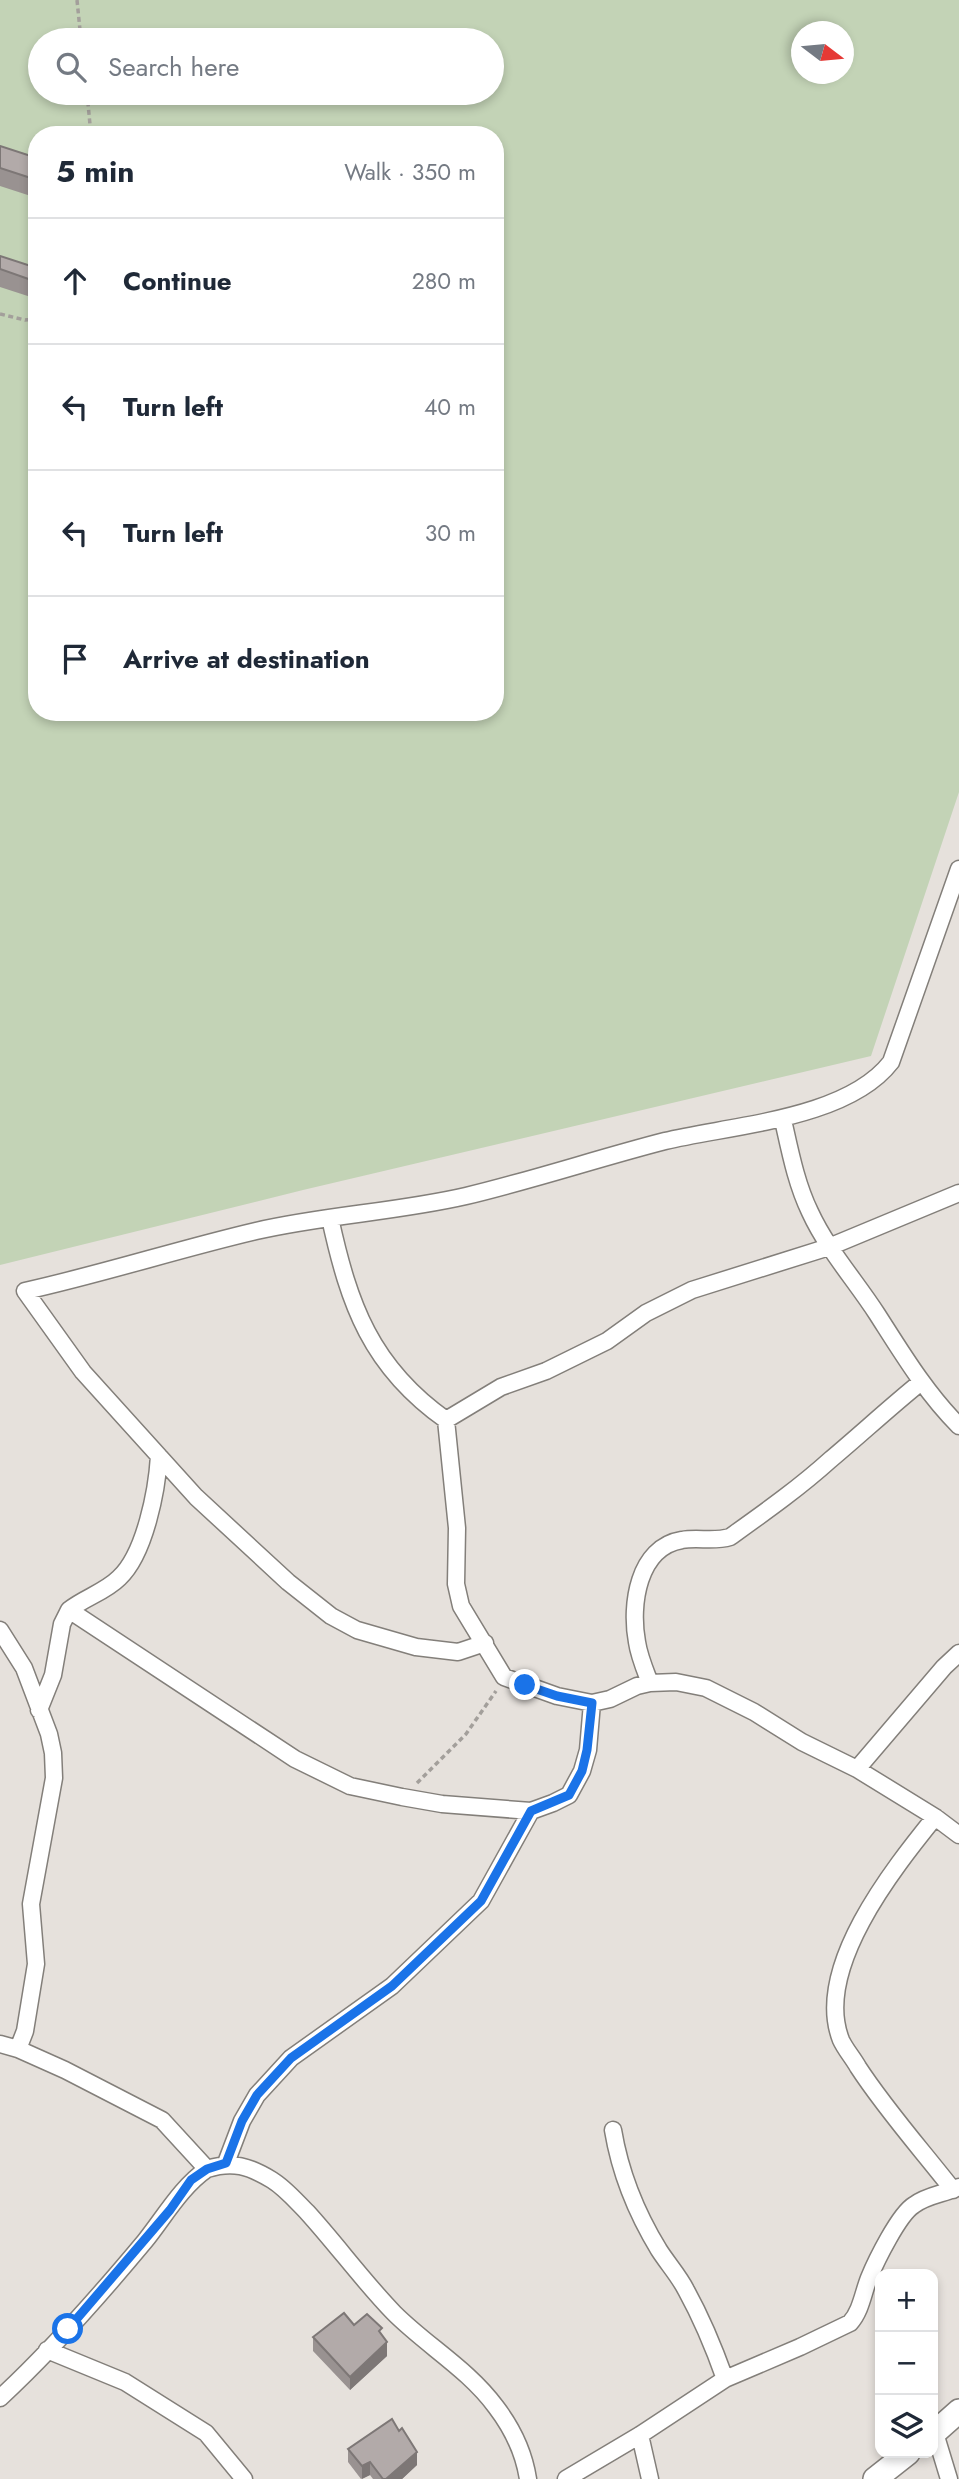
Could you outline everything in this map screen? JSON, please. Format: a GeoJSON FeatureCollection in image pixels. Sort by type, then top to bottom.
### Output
{"type":"FeatureCollection","features":[{"type":"Feature","properties":{"kind":"street"},"geometry":{"type":"LineString","coordinates":[[485,1643],[458,1652],[416,1647],[357,1630],[340,1621],[288,1582],[196,1497],[83,1372],[25,1292],[255,1231],[465,1196],[666,1141],[783,1120],[867,1086],[881,1075],[891,1062],[958,877]]}},
{"type":"Feature","properties":{"kind":"street"},"geometry":{"type":"LineString","coordinates":[[783,1120],[794,1169],[809,1211],[829,1247],[921,1382],[959,1426]]}},
{"type":"Feature","properties":{"kind":"street"},"geometry":{"type":"LineString","coordinates":[[446,1420],[501,1387],[546,1371],[607,1341],[646,1313],[692,1290],[829,1247],[959,1193]]}},
{"type":"Feature","properties":{"kind":"street"},"geometry":{"type":"LineString","coordinates":[[330,1218],[341,1267],[358,1314],[382,1360],[404,1385],[446,1420],[457,1528],[456,1584],[461,1606],[504,1677],[557,1696],[592,1703],[650,1683],[676,1682],[706,1688],[754,1712],[802,1742],[857,1769],[959,1835]]}},
{"type":"Feature","properties":{"kind":"street"},"geometry":{"type":"LineString","coordinates":[[650,1683],[637,1643],[635,1625],[636,1599],[651,1555],[682,1539],[721,1539],[730,1536],[779,1502],[829,1462],[877,1417],[921,1382]]}},
{"type":"Feature","properties":{"kind":"street"},"geometry":{"type":"LineString","coordinates":[[39,1710],[52,1675],[62,1624],[69,1610],[120,1578],[134,1558],[157,1487],[159,1456]]}},
{"type":"Feature","properties":{"kind":"street"},"geometry":{"type":"LineString","coordinates":[[69,1610],[295,1759],[349,1786],[402,1797],[442,1804],[531,1811],[569,1795],[585,1760],[592,1703]]}},
{"type":"Feature","properties":{"kind":"street"},"geometry":{"type":"LineString","coordinates":[[0,1630],[24,1668],[53,1753],[54,1779],[32,1904],[36,1964],[32,1998],[18,2049]]}},
{"type":"Feature","properties":{"kind":"street"},"geometry":{"type":"LineString","coordinates":[[857,1769],[959,1653]]}},
{"type":"Feature","properties":{"kind":"street"},"geometry":{"type":"LineString","coordinates":[[226,2163],[242,2121],[257,2095],[291,2058],[392,1986],[481,1901],[531,1811]]}},
{"type":"Feature","properties":{"kind":"street"},"geometry":{"type":"LineString","coordinates":[[566,2479],[640,2435],[725,2379],[850,2323],[855,2318],[869,2279],[899,2219],[912,2205],[956,2188],[870,2085],[841,2040],[835,2011],[842,1966],[850,1943],[897,1866],[935,1817]]}},
{"type":"Feature","properties":{"kind":"street"},"geometry":{"type":"LineString","coordinates":[[0,2044],[65,2070],[162,2120],[207,2169]]}},
{"type":"Feature","properties":{"kind":"street"},"geometry":{"type":"LineString","coordinates":[[613,2130],[618,2161],[641,2215],[701,2318],[725,2379]]}},
{"type":"Feature","properties":{"kind":"street"},"geometry":{"type":"LineString","coordinates":[[0,2398],[111,2281],[170,2210],[191,2180],[207,2169],[226,2163],[252,2169],[275,2181],[337,2244],[360,2276],[396,2314],[469,2377],[496,2407],[520,2448],[528,2479]]}},
{"type":"Feature","properties":{"kind":"street"},"geometry":{"type":"LineString","coordinates":[[47,2350],[125,2382],[206,2433],[244,2479]]}},
{"type":"Feature","properties":{"kind":"street"},"geometry":{"type":"LineString","coordinates":[[938,2430],[959,2411]]}},
{"type":"Feature","properties":{"kind":"street"},"geometry":{"type":"LineString","coordinates":[[640,2435],[650,2479]]}},
{"type":"Feature","properties":{"kind":"street"},"geometry":{"type":"LineString","coordinates":[[938,2446],[949,2479]]}},
{"type":"Feature","properties":{"kind":"street"},"geometry":{"type":"LineString","coordinates":[[875,2479],[902,2458]]}},
{"type":"Feature","properties":{"kind":"path"},"geometry":{"type":"LineString","coordinates":[[77,0],[80,28]]}},
{"type":"Feature","properties":{"kind":"path"},"geometry":{"type":"LineString","coordinates":[[88,105],[90,126]]}},
{"type":"Feature","properties":{"kind":"path"},"geometry":{"type":"LineString","coordinates":[[0,314],[28,320]]}},
{"type":"Feature","properties":{"kind":"path"},"geometry":{"type":"LineString","coordinates":[[402,1797],[466,1734],[490,1703],[504,1677]]}},
{"type":"Feature","properties":{"kind":"green space"},"geometry":{"type":"Polygon","coordinates":[[[0,0],[959,0],[959,792],[871,1056],[303,1190],[0,1265],[0,0]]]}},
{"type":"Feature","properties":{"kind":"building"},"geometry":{"type":"Polygon","coordinates":[[[0,146],[28,155],[28,177],[0,168],[0,146]]]}},
{"type":"Feature","properties":{"kind":"building"},"geometry":{"type":"Polygon","coordinates":[[[0,256],[28,265],[28,279],[0,269],[0,256]]]}},
{"type":"Feature","properties":{"kind":"building"},"geometry":{"type":"Polygon","coordinates":[[[344,2313],[354,2325],[367,2314],[382,2328],[379,2331],[387,2342],[350,2377],[313,2337],[344,2313]]]}},
{"type":"Feature","properties":{"kind":"building"},"geometry":{"type":"Polygon","coordinates":[[[392,2419],[399,2431],[402,2428],[417,2452],[383,2479],[370,2462],[362,2466],[348,2449],[392,2419]]]}},
{"type":"Feature","properties":{"kind":"route"},"geometry":{"type":"LineString","coordinates":[[68,2329],[145,2241],[191,2180],[207,2169],[226,2163],[242,2121],[257,2095],[291,2058],[392,1986],[481,1901],[531,1811],[569,1795],[582,1771],[592,1703],[557,1696],[525,1685]]}}]}
